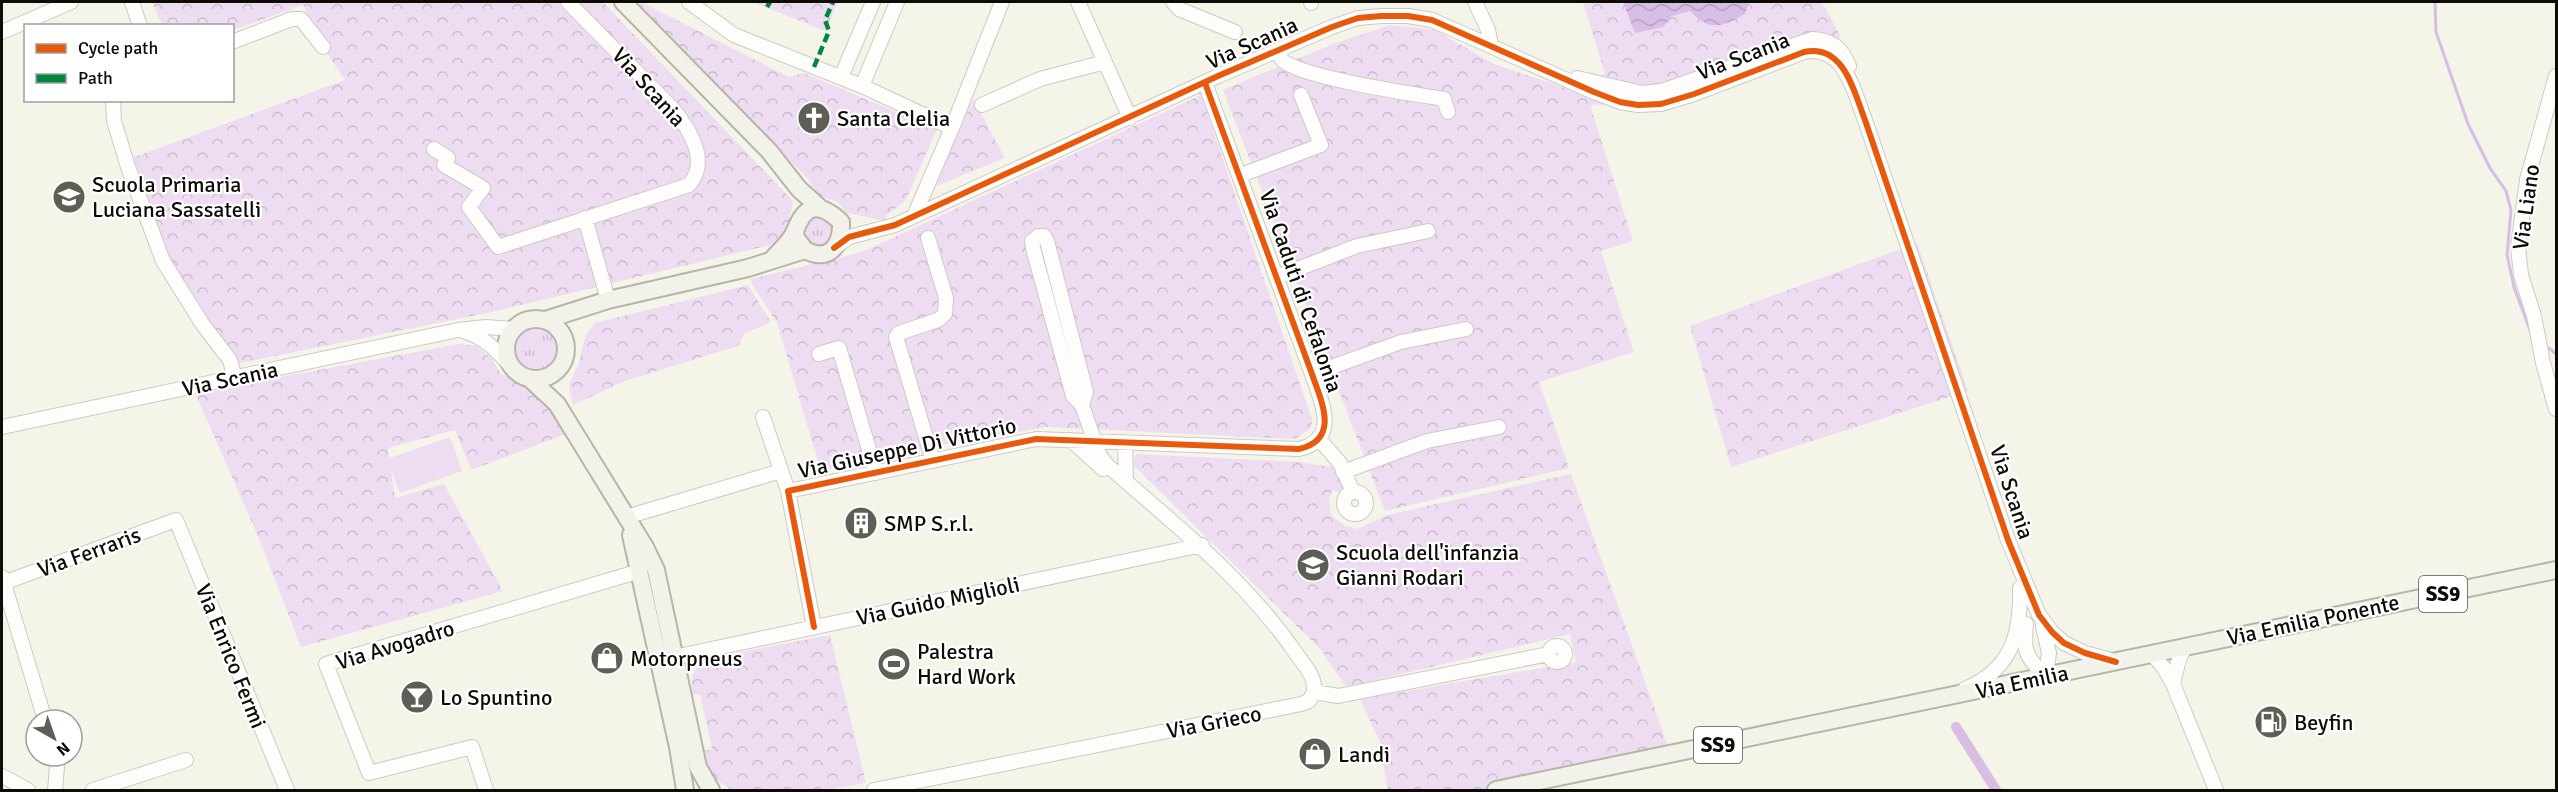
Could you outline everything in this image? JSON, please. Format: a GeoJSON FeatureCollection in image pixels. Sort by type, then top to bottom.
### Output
{"type":"FeatureCollection","features":[{"type":"Feature","properties":{"kind":"main road","name":"Via Scania"},"geometry":{"type":"LineString","coordinates":[[625,2],[783,166],[799,189],[820,208],[832,213],[841,222]]}},
{"type":"Feature","properties":{"kind":"main road"},"geometry":{"type":"LineString","coordinates":[[799,189],[796,238],[805,250]]}},
{"type":"Feature","properties":{"kind":"main road"},"geometry":{"type":"LineString","coordinates":[[771,260],[805,212],[820,208]]}},
{"type":"Feature","properties":{"kind":"main road"},"geometry":{"type":"LineString","coordinates":[[834,248],[840,237],[841,222]]}},
{"type":"Feature","properties":{"kind":"main road","name":"Via Scania"},"geometry":{"type":"LineString","coordinates":[[513,329],[528,320],[545,320],[600,302],[729,272],[805,250],[816,254],[834,248]]}},
{"type":"Feature","properties":{"kind":"main road"},"geometry":{"type":"LineString","coordinates":[[568,422],[558,395],[558,369],[578,317],[600,302]]}},
{"type":"Feature","properties":{"kind":"main road"},"geometry":{"type":"LineString","coordinates":[[545,320],[560,331],[566,350]]}},
{"type":"Feature","properties":{"kind":"main road"},"geometry":{"type":"LineString","coordinates":[[513,329],[506,346],[510,365],[550,397],[568,422],[656,570],[685,790]]}},
{"type":"Feature","properties":{"kind":"main road"},"geometry":{"type":"LineString","coordinates":[[529,378],[544,377],[558,369]]}},
{"type":"Feature","properties":{"kind":"main road"},"geometry":{"type":"LineString","coordinates":[[626,517],[698,767],[711,790]]}},
{"type":"Feature","properties":{"kind":"main road","name":"Via Emilia Ponente"},"geometry":{"type":"LineString","coordinates":[[2211,642],[2556,570]]}},
{"type":"Feature","properties":{"kind":"main road","name":"Via Emilia"},"geometry":{"type":"LineString","coordinates":[[1940,700],[2211,642]]}},
{"type":"Feature","properties":{"kind":"main road","name":"SS9"},"geometry":{"type":"LineString","coordinates":[[1496,790],[1940,700]]}},
{"type":"Feature","properties":{"kind":"street"},"geometry":{"type":"LineString","coordinates":[[2,32],[44,7],[71,2]]}},
{"type":"Feature","properties":{"kind":"street"},"geometry":{"type":"LineString","coordinates":[[132,2],[139,24]]}},
{"type":"Feature","properties":{"kind":"street","name":"Via Scania"},"geometry":{"type":"LineString","coordinates":[[434,149],[448,158],[444,165],[483,188],[469,207],[498,247],[689,185],[697,173],[698,162],[696,149],[687,126],[568,2]]}},
{"type":"Feature","properties":{"kind":"street"},"geometry":{"type":"LineString","coordinates":[[689,2],[734,35],[841,77],[952,128]]}},
{"type":"Feature","properties":{"kind":"street"},"geometry":{"type":"LineString","coordinates":[[841,77],[873,2]]}},
{"type":"Feature","properties":{"kind":"street"},"geometry":{"type":"LineString","coordinates":[[862,86],[897,2]]}},
{"type":"Feature","properties":{"kind":"street"},"geometry":{"type":"LineString","coordinates":[[914,216],[1002,2]]}},
{"type":"Feature","properties":{"kind":"street"},"geometry":{"type":"LineString","coordinates":[[1078,2],[1130,118]]}},
{"type":"Feature","properties":{"kind":"street"},"geometry":{"type":"LineString","coordinates":[[1173,2],[1179,9],[1235,32]]}},
{"type":"Feature","properties":{"kind":"street"},"geometry":{"type":"LineString","coordinates":[[1469,35],[1475,24],[1474,2]]}},
{"type":"Feature","properties":{"kind":"street"},"geometry":{"type":"LineString","coordinates":[[1474,2],[1488,30],[1491,45]]}},
{"type":"Feature","properties":{"kind":"street","name":"Via Scania"},"geometry":{"type":"LineString","coordinates":[[834,248],[849,237],[868,230],[895,225],[1205,83],[1358,18],[1408,16],[1432,20],[1544,70],[1626,91],[1650,93],[1803,40],[1826,40],[1842,51],[1847,62],[2008,540],[2039,615],[2048,642],[2046,677]]}},
{"type":"Feature","properties":{"kind":"street"},"geometry":{"type":"LineString","coordinates":[[234,41],[292,19],[301,20],[323,47]]}},
{"type":"Feature","properties":{"kind":"street"},"geometry":{"type":"LineString","coordinates":[[1278,51],[1282,60],[1297,68],[1383,89],[1444,99],[1448,112]]}},
{"type":"Feature","properties":{"kind":"street"},"geometry":{"type":"LineString","coordinates":[[982,105],[1040,79],[1105,62]]}},
{"type":"Feature","properties":{"kind":"street","name":"Via Liano"},"geometry":{"type":"LineString","coordinates":[[2556,76],[2527,180],[2518,247],[2521,275],[2534,316],[2543,363],[2556,409]]}},
{"type":"Feature","properties":{"kind":"street","name":"Via Caduti di Cefalonia"},"geometry":{"type":"LineString","coordinates":[[1205,83],[1241,175],[1325,413],[1326,423],[1318,438]]}},
{"type":"Feature","properties":{"kind":"street"},"geometry":{"type":"LineString","coordinates":[[1241,175],[1321,145],[1301,95]]}},
{"type":"Feature","properties":{"kind":"street"},"geometry":{"type":"LineString","coordinates":[[112,102],[114,121],[128,166],[163,261],[203,325],[230,360],[235,378]]}},
{"type":"Feature","properties":{"kind":"street"},"geometry":{"type":"LineString","coordinates":[[585,218],[600,302]]}},
{"type":"Feature","properties":{"kind":"street","name":"Via Scania"},"geometry":{"type":"LineString","coordinates":[[841,222],[868,230]]}},
{"type":"Feature","properties":{"kind":"street"},"geometry":{"type":"LineString","coordinates":[[1277,277],[1357,246],[1428,231]]}},
{"type":"Feature","properties":{"kind":"street"},"geometry":{"type":"LineString","coordinates":[[1082,405],[1086,392],[1067,315],[1047,241],[1044,236],[1039,236],[1032,241],[1034,256],[1073,396],[1082,405],[1099,454],[1107,465],[1125,481],[1202,545],[1246,591],[1290,645],[1313,679],[1314,692],[1338,696],[1549,654]]}},
{"type":"Feature","properties":{"kind":"street"},"geometry":{"type":"LineString","coordinates":[[928,238],[945,298],[945,314],[938,320],[899,333],[896,337],[933,461]]}},
{"type":"Feature","properties":{"kind":"street","name":"Via Scania"},"geometry":{"type":"LineString","coordinates":[[2,427],[469,331],[513,329]]}},
{"type":"Feature","properties":{"kind":"street","name":"Via Caduti di Cefalonia"},"geometry":{"type":"LineString","coordinates":[[1312,374],[1401,342],[1466,329]]}},
{"type":"Feature","properties":{"kind":"street"},"geometry":{"type":"LineString","coordinates":[[469,331],[493,346],[510,365]]}},
{"type":"Feature","properties":{"kind":"street"},"geometry":{"type":"LineString","coordinates":[[819,354],[839,348],[876,473]]}},
{"type":"Feature","properties":{"kind":"street","name":"Via Giuseppe Di Vittorio"},"geometry":{"type":"LineString","coordinates":[[763,417],[788,491],[814,627]]}},
{"type":"Feature","properties":{"kind":"street"},"geometry":{"type":"LineString","coordinates":[[1344,472],[1427,441],[1499,427]]}},
{"type":"Feature","properties":{"kind":"street"},"geometry":{"type":"LineString","coordinates":[[1318,438],[1335,457],[1353,492]]}},
{"type":"Feature","properties":{"kind":"street","name":"Via Giuseppe Di Vittorio"},"geometry":{"type":"LineString","coordinates":[[788,491],[1036,439],[1299,448],[1308,447],[1318,438]]}},
{"type":"Feature","properties":{"kind":"street"},"geometry":{"type":"LineString","coordinates":[[1071,440],[1110,476],[1125,481]]}},
{"type":"Feature","properties":{"kind":"street"},"geometry":{"type":"LineString","coordinates":[[1125,442],[1125,481]]}},
{"type":"Feature","properties":{"kind":"street","name":"Via Giuseppe Di Vittorio"},"geometry":{"type":"LineString","coordinates":[[626,517],[781,471]]}},
{"type":"Feature","properties":{"kind":"street","name":"Via Ferraris"},"geometry":{"type":"LineString","coordinates":[[2,580],[176,520]]}},
{"type":"Feature","properties":{"kind":"street","name":"Via Enrico Fermi"},"geometry":{"type":"LineString","coordinates":[[176,520],[287,790]]}},
{"type":"Feature","properties":{"kind":"street","name":"Via Scania"},"geometry":{"type":"LineString","coordinates":[[2008,540],[2025,616],[2024,647],[2028,658],[2046,677]]}},
{"type":"Feature","properties":{"kind":"street","name":"Via Guido Miglioli"},"geometry":{"type":"LineString","coordinates":[[667,658],[1202,545]]}},
{"type":"Feature","properties":{"kind":"street","name":"Via Avogadro"},"geometry":{"type":"LineString","coordinates":[[486,790],[472,747],[369,773],[326,664],[640,572]]}},
{"type":"Feature","properties":{"kind":"street"},"geometry":{"type":"LineString","coordinates":[[2,580],[41,708]]}},
{"type":"Feature","properties":{"kind":"street","name":"Via Scania"},"geometry":{"type":"LineString","coordinates":[[1940,700],[1983,680],[1999,666],[2019,626],[2020,588]]}},
{"type":"Feature","properties":{"kind":"street","name":"Via Scania"},"geometry":{"type":"LineString","coordinates":[[2039,615],[2064,643],[2085,653],[2116,662]]}},
{"type":"Feature","properties":{"kind":"street"},"geometry":{"type":"LineString","coordinates":[[2173,684],[2175,671],[2185,647]]}},
{"type":"Feature","properties":{"kind":"street"},"geometry":{"type":"LineString","coordinates":[[2152,654],[2164,668],[2173,684],[2216,790]]}},
{"type":"Feature","properties":{"kind":"street","name":"Via Grieco"},"geometry":{"type":"LineString","coordinates":[[874,790],[1301,704],[1309,701],[1314,692]]}},
{"type":"Feature","properties":{"kind":"street"},"geometry":{"type":"LineString","coordinates":[[93,790],[186,760]]}},
{"type":"Feature","properties":{"kind":"street"},"geometry":{"type":"LineString","coordinates":[[55,790],[57,768]]}},
{"type":"Feature","properties":{"kind":"street"},"geometry":{"type":"LineString","coordinates":[[2,776],[28,790]]}},
{"type":"Feature","properties":{"kind":"green space"},"geometry":{"type":"Polygon","coordinates":[[[152,2],[603,2],[793,201],[788,226],[779,243],[501,310],[231,365],[163,261],[126,160],[345,80],[323,47],[303,5],[234,30],[234,24],[162,24],[152,2]]]}},
{"type":"Feature","properties":{"kind":"green space"},"geometry":{"type":"Polygon","coordinates":[[[641,2],[789,77],[804,73],[937,129],[906,200],[886,216],[886,221],[847,213],[837,202],[818,195],[808,179],[640,6],[641,2]]]}},
{"type":"Feature","properties":{"kind":"green space"},"geometry":{"type":"Polygon","coordinates":[[[753,2],[838,2],[825,31],[753,2]]]}},
{"type":"Feature","properties":{"kind":"green space"},"geometry":{"type":"Polygon","coordinates":[[[1583,2],[1822,2],[1841,37],[1652,103],[1590,105],[1633,241],[1601,251],[1634,352],[1539,382],[1569,468],[1385,511],[1223,90],[1333,44],[1390,25],[1435,30],[1494,64],[1586,95],[1584,88],[1605,73],[1583,2]]]}},
{"type":"Feature","properties":{"kind":"green space"},"geometry":{"type":"Polygon","coordinates":[[[1201,95],[1312,419],[1311,428],[1295,439],[1046,427],[936,446],[821,471],[777,323],[751,279],[862,252],[1201,95]]]}},
{"type":"Feature","properties":{"kind":"green space"},"geometry":{"type":"Polygon","coordinates":[[[973,99],[1005,158],[936,186],[973,99]]]}},
{"type":"Feature","properties":{"kind":"green space"},"geometry":{"type":"Polygon","coordinates":[[[809,215],[832,218],[834,240],[820,249],[805,242],[802,225],[809,215]]]}},
{"type":"Feature","properties":{"kind":"green space"},"geometry":{"type":"Polygon","coordinates":[[[1917,243],[1968,391],[1731,467],[1690,326],[1917,243]]]}},
{"type":"Feature","properties":{"kind":"green space"},"geometry":{"type":"Polygon","coordinates":[[[748,285],[771,322],[745,333],[738,346],[625,381],[573,405],[569,385],[579,363],[585,337],[595,323],[748,285]]]}},
{"type":"Feature","properties":{"kind":"green space"},"geometry":{"type":"Polygon","coordinates":[[[530,325],[540,325],[552,332],[559,344],[559,354],[552,366],[540,373],[530,373],[515,362],[511,354],[511,344],[522,329],[530,325]]]}},
{"type":"Feature","properties":{"kind":"green space"},"geometry":{"type":"Polygon","coordinates":[[[459,344],[477,346],[491,358],[501,374],[557,399],[574,431],[471,470],[455,430],[388,448],[395,498],[444,484],[503,591],[301,647],[261,543],[196,395],[243,384],[459,344]]]}},
{"type":"Feature","properties":{"kind":"green space"},"geometry":{"type":"Polygon","coordinates":[[[450,437],[462,471],[400,493],[387,459],[450,437]]]}},
{"type":"Feature","properties":{"kind":"green space"},"geometry":{"type":"Polygon","coordinates":[[[1136,454],[1300,462],[1332,467],[1343,480],[1342,494],[1333,490],[1329,499],[1331,515],[1345,526],[1357,529],[1387,515],[1571,474],[1671,755],[1503,790],[1388,790],[1379,740],[1360,699],[1576,662],[1570,634],[1346,687],[1320,649],[1132,464],[1136,454]]]}},
{"type":"Feature","properties":{"kind":"green space"},"geometry":{"type":"Polygon","coordinates":[[[830,635],[866,783],[827,790],[732,790],[712,777],[703,751],[712,749],[700,694],[692,695],[692,677],[700,663],[716,657],[830,635]]]}},
{"type":"Feature","properties":{"kind":"water"},"geometry":{"type":"Polygon","coordinates":[[[1623,2],[1749,2],[1745,14],[1722,24],[1710,25],[1690,11],[1672,16],[1663,27],[1635,33],[1623,2]]]}},
{"type":"Feature","properties":{"kind":"waterway"},"geometry":{"type":"LineString","coordinates":[[2435,2],[2436,32],[2468,124],[2490,168],[2506,191],[2511,210],[2507,255],[2514,287],[2531,333]]}},
{"type":"Feature","properties":{"kind":"waterway"},"geometry":{"type":"LineString","coordinates":[[2549,348],[2556,354]]}},
{"type":"Feature","properties":{"kind":"waterway"},"geometry":{"type":"LineString","coordinates":[[1956,727],[1996,790]]}},
{"type":"Feature","properties":{"kind":"marked path"},"geometry":{"type":"LineString","coordinates":[[767,7],[770,2]]}},
{"type":"Feature","properties":{"kind":"marked path"},"geometry":{"type":"LineString","coordinates":[[814,67],[829,31],[825,20],[833,2]]}},
{"type":"Feature","properties":{"kind":"cycle path"},"geometry":{"type":"LineString","coordinates":[[834,248],[849,237],[895,225],[1218,76],[1358,18],[1408,16],[1432,20],[1594,92],[1620,102],[1638,105],[1661,104],[1694,94],[1804,52],[1818,51],[1838,62],[1856,96],[2008,540],[2039,615],[2064,643],[2085,653],[2116,662]]}},
{"type":"Feature","properties":{"kind":"cycle path"},"geometry":{"type":"LineString","coordinates":[[814,627],[788,491],[1036,439],[1299,449],[1312,444],[1320,437],[1325,418],[1320,396],[1205,83]]}},
{"type":"Feature","properties":{"kind":"place","name":"Santa Clelia"},"geometry":{"type":"Point","coordinates":[814,118]}},
{"type":"Feature","properties":{"kind":"place","name":"Scuola Primaria Luciana Sassatelli"},"geometry":{"type":"Point","coordinates":[69,197]}},
{"type":"Feature","properties":{"kind":"place","name":"SMP S.r.l."},"geometry":{"type":"Point","coordinates":[861,523]}},
{"type":"Feature","properties":{"kind":"place","name":"Scuola dell'infanzia Gianni Rodari"},"geometry":{"type":"Point","coordinates":[1313,565]}},
{"type":"Feature","properties":{"kind":"place","name":"Motorpneus"},"geometry":{"type":"Point","coordinates":[607,658]}},
{"type":"Feature","properties":{"kind":"place","name":"Palestra Hard Work"},"geometry":{"type":"Point","coordinates":[894,664]}},
{"type":"Feature","properties":{"kind":"place","name":"Lo Spuntino"},"geometry":{"type":"Point","coordinates":[417,697]}},
{"type":"Feature","properties":{"kind":"place","name":"Beyfin"},"geometry":{"type":"Point","coordinates":[2271,722]}},
{"type":"Feature","properties":{"kind":"place","name":"Landi"},"geometry":{"type":"Point","coordinates":[1315,754]}}]}
